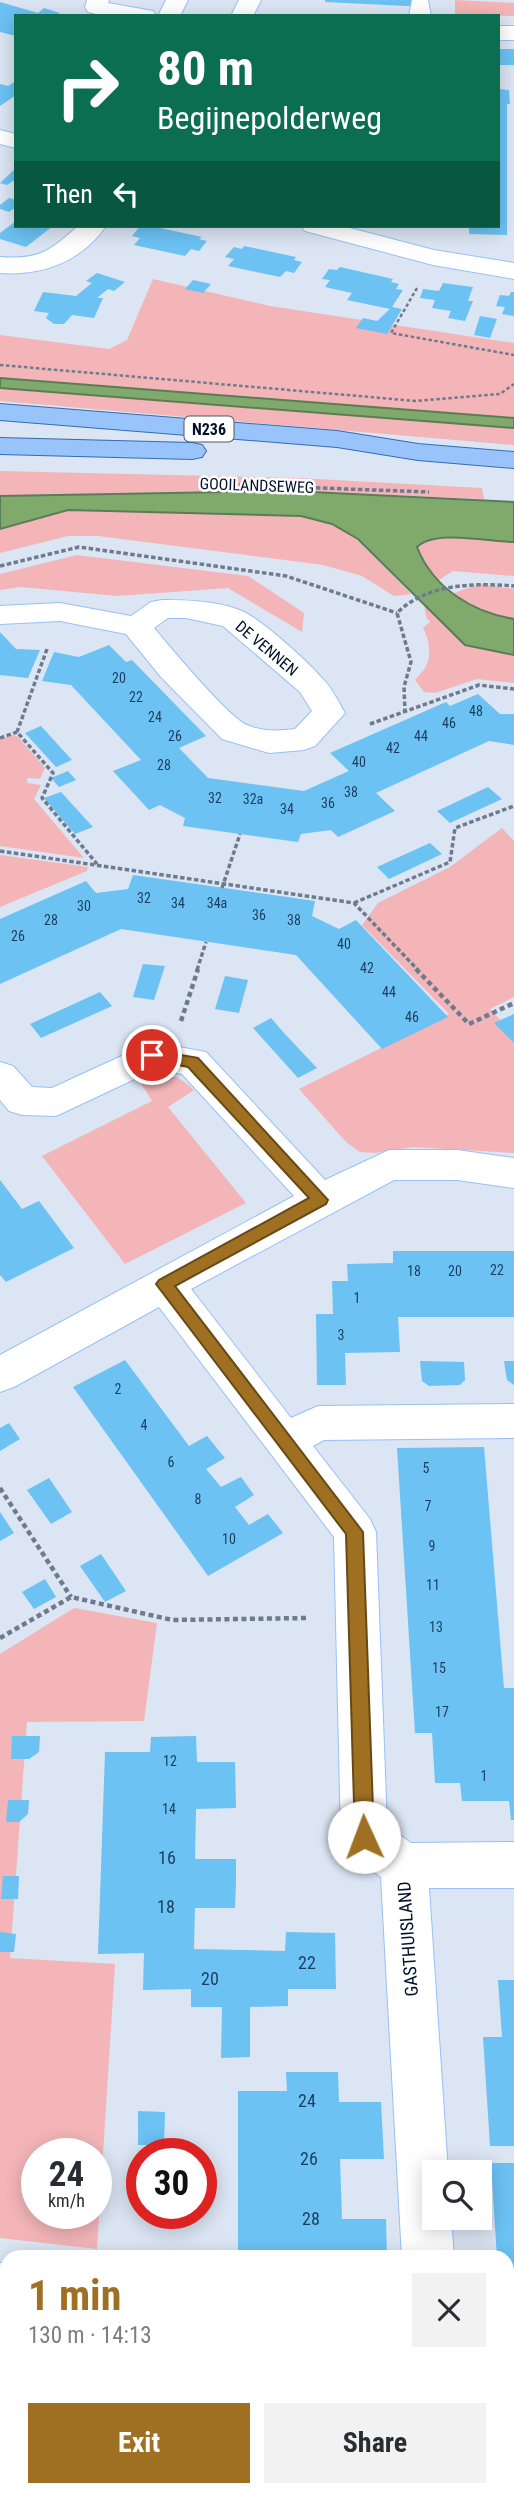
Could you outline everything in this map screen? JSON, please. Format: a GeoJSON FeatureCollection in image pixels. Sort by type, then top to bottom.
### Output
{"type":"FeatureCollection","features":[{"type":"Feature","properties":{"kind":"main road","name":"GOOILANDSEWEG"},"geometry":{"type":"LineString","coordinates":[[0,412],[337,439],[418,452],[514,460]]}},
{"type":"Feature","properties":{"kind":"main road","name":"GOOILANDSEWEG"},"geometry":{"type":"LineString","coordinates":[[0,446],[339,454],[418,452]]}},
{"type":"Feature","properties":{"kind":"street"},"geometry":{"type":"LineString","coordinates":[[97,4],[137,14]]}},
{"type":"Feature","properties":{"kind":"street"},"geometry":{"type":"LineString","coordinates":[[0,265],[23,268],[54,261],[91,228]]}},
{"type":"Feature","properties":{"kind":"street"},"geometry":{"type":"LineString","coordinates":[[326,228],[433,246],[514,271]]}},
{"type":"Feature","properties":{"kind":"street","name":"DE VENNEN"},"geometry":{"type":"LineString","coordinates":[[136,626],[162,609],[186,608],[232,618],[312,685],[329,713],[320,725]]}},
{"type":"Feature","properties":{"kind":"street"},"geometry":{"type":"LineString","coordinates":[[0,615],[60,612],[136,626],[172,670],[233,732],[269,742],[304,738],[320,725]]}},
{"type":"Feature","properties":{"kind":"street"},"geometry":{"type":"LineString","coordinates":[[0,1076],[22,1101],[56,1102],[152,1055],[192,1062],[320,1200]]}},
{"type":"Feature","properties":{"kind":"street"},"geometry":{"type":"LineString","coordinates":[[0,1375],[164,1284],[389,1165],[457,1165],[514,1173]]}},
{"type":"Feature","properties":{"kind":"street","name":"GASTHUISLAND"},"geometry":{"type":"LineString","coordinates":[[164,1284],[355,1532],[364,1837],[404,1866],[428,2250]]}},
{"type":"Feature","properties":{"kind":"street"},"geometry":{"type":"LineString","coordinates":[[286,1441],[318,1423],[514,1421]]}},
{"type":"Feature","properties":{"kind":"street"},"geometry":{"type":"LineString","coordinates":[[404,1866],[514,1865]]}},
{"type":"Feature","properties":{"kind":"path"},"geometry":{"type":"LineString","coordinates":[[433,246],[391,333],[514,355]]}},
{"type":"Feature","properties":{"kind":"path"},"geometry":{"type":"LineString","coordinates":[[0,365],[416,401],[500,394],[514,384]]}},
{"type":"Feature","properties":{"kind":"path","name":"GOOILANDSEWEG"},"geometry":{"type":"LineString","coordinates":[[208,483],[431,492]]}},
{"type":"Feature","properties":{"kind":"path"},"geometry":{"type":"LineString","coordinates":[[405,713],[404,687],[411,662],[397,613],[403,606],[446,586],[465,582],[514,586]]}},
{"type":"Feature","properties":{"kind":"path"},"geometry":{"type":"LineString","coordinates":[[17,732],[60,612]]}},
{"type":"Feature","properties":{"kind":"path"},"geometry":{"type":"LineString","coordinates":[[320,725],[376,724],[479,685],[514,689]]}},
{"type":"Feature","properties":{"kind":"path"},"geometry":{"type":"LineString","coordinates":[[0,738],[17,732]]}},
{"type":"Feature","properties":{"kind":"path"},"geometry":{"type":"LineString","coordinates":[[17,732],[53,773],[42,798],[97,863]]}},
{"type":"Feature","properties":{"kind":"path"},"geometry":{"type":"LineString","coordinates":[[0,851],[97,863],[223,887],[354,903],[450,862],[455,828],[514,806]]}},
{"type":"Feature","properties":{"kind":"path"},"geometry":{"type":"LineString","coordinates":[[223,887],[240,834]]}},
{"type":"Feature","properties":{"kind":"path"},"geometry":{"type":"LineString","coordinates":[[354,903],[469,1024],[514,1003]]}},
{"type":"Feature","properties":{"kind":"path"},"geometry":{"type":"LineString","coordinates":[[169,1059],[206,942]]}},
{"type":"Feature","properties":{"kind":"path"},"geometry":{"type":"LineString","coordinates":[[0,1488],[71,1597]]}},
{"type":"Feature","properties":{"kind":"path"},"geometry":{"type":"LineString","coordinates":[[0,1638],[71,1597],[172,1620],[357,1617]]}},
{"type":"Feature","properties":{"kind":"shaded area"},"geometry":{"type":"Polygon","coordinates":[[[455,0],[514,3],[514,16],[455,14],[455,0]]]}},
{"type":"Feature","properties":{"kind":"shaded area"},"geometry":{"type":"Polygon","coordinates":[[[153,279],[270,306],[514,343],[514,445],[0,401],[0,335],[109,349],[127,340],[153,279]]]}},
{"type":"Feature","properties":{"kind":"shaded area"},"geometry":{"type":"Polygon","coordinates":[[[0,378],[514,418],[514,428],[0,388],[0,378]]]}},
{"type":"Feature","properties":{"kind":"shaded area"},"geometry":{"type":"Polygon","coordinates":[[[0,471],[298,478],[482,488],[484,499],[291,491],[0,496],[0,471]]]}},
{"type":"Feature","properties":{"kind":"shaded area"},"geometry":{"type":"Polygon","coordinates":[[[291,491],[514,502],[514,542],[449,538],[425,542],[417,547],[433,575],[456,596],[483,611],[514,619],[514,655],[465,645],[358,539],[332,524],[301,516],[68,510],[0,529],[0,496],[291,491]]]}},
{"type":"Feature","properties":{"kind":"shaded area"},"geometry":{"type":"Polygon","coordinates":[[[68,510],[301,516],[332,524],[358,539],[411,594],[394,596],[362,576],[323,565],[98,536],[68,536],[0,553],[0,529],[68,510]]]}},
{"type":"Feature","properties":{"kind":"shaded area"},"geometry":{"type":"Polygon","coordinates":[[[441,537],[514,542],[514,576],[453,571],[436,582],[417,547],[423,542],[441,537]]]}},
{"type":"Feature","properties":{"kind":"shaded area"},"geometry":{"type":"Polygon","coordinates":[[[77,555],[248,576],[304,613],[302,632],[228,588],[117,596],[21,587],[0,590],[0,574],[77,555]]]}},
{"type":"Feature","properties":{"kind":"shaded area"},"geometry":{"type":"Polygon","coordinates":[[[480,584],[514,589],[514,619],[496,616],[451,594],[480,584]]]}},
{"type":"Feature","properties":{"kind":"shaded area"},"geometry":{"type":"Polygon","coordinates":[[[424,603],[465,645],[514,655],[514,683],[477,679],[435,693],[424,692],[415,680],[428,662],[429,656],[429,644],[423,628],[430,622],[426,617],[424,603]]]}},
{"type":"Feature","properties":{"kind":"shaded area"},"geometry":{"type":"Polygon","coordinates":[[[11,735],[17,736],[45,768],[40,779],[28,778],[27,783],[41,785],[34,799],[84,858],[0,846],[0,740],[11,735]]]}},
{"type":"Feature","properties":{"kind":"shaded area"},"geometry":{"type":"Polygon","coordinates":[[[502,828],[514,841],[514,997],[490,1009],[514,1034],[514,1153],[413,1147],[375,1153],[360,1152],[346,1142],[299,1089],[449,1014],[362,925],[378,903],[450,867],[502,828]]]}},
{"type":"Feature","properties":{"kind":"shaded area"},"geometry":{"type":"Polygon","coordinates":[[[0,855],[88,867],[87,871],[0,907],[0,855]]]}},
{"type":"Feature","properties":{"kind":"shaded area"},"geometry":{"type":"Polygon","coordinates":[[[155,1074],[176,1078],[194,1090],[168,1107],[246,1203],[125,1264],[42,1156],[152,1101],[139,1080],[155,1074]]]}},
{"type":"Feature","properties":{"kind":"shaded area"},"geometry":{"type":"Polygon","coordinates":[[[74,1608],[157,1623],[144,1721],[27,1722],[10,1958],[115,1964],[104,2138],[21,2138],[21,2229],[98,2229],[97,2249],[0,2238],[0,1654],[74,1608]]]}},
{"type":"Feature","properties":{"kind":"building"},"geometry":{"type":"Polygon","coordinates":[[[325,0],[416,0],[413,6],[407,6],[325,0]]]}},
{"type":"Feature","properties":{"kind":"building"},"geometry":{"type":"Polygon","coordinates":[[[0,2],[38,13],[44,8],[60,13],[14,14],[14,36],[0,32],[0,2]]]}},
{"type":"Feature","properties":{"kind":"building"},"geometry":{"type":"Polygon","coordinates":[[[500,49],[514,49],[514,65],[500,65],[500,49]]]}},
{"type":"Feature","properties":{"kind":"building"},"geometry":{"type":"Polygon","coordinates":[[[14,82],[14,96],[0,106],[0,84],[8,86],[14,82]]]}},
{"type":"Feature","properties":{"kind":"building"},"geometry":{"type":"Polygon","coordinates":[[[500,89],[509,90],[507,235],[469,234],[469,228],[500,228],[500,89]]]}},
{"type":"Feature","properties":{"kind":"building"},"geometry":{"type":"Polygon","coordinates":[[[14,170],[14,180],[7,185],[0,183],[14,170]]]}},
{"type":"Feature","properties":{"kind":"building"},"geometry":{"type":"Polygon","coordinates":[[[9,198],[14,199],[14,208],[9,212],[0,209],[0,205],[9,198]]]}},
{"type":"Feature","properties":{"kind":"building"},"geometry":{"type":"Polygon","coordinates":[[[14,222],[14,228],[50,228],[26,247],[0,239],[0,233],[14,222]]]}},
{"type":"Feature","properties":{"kind":"building"},"geometry":{"type":"Polygon","coordinates":[[[138,228],[160,228],[202,237],[199,239],[207,241],[199,251],[191,249],[185,256],[134,245],[140,238],[132,236],[138,228]]]}},
{"type":"Feature","properties":{"kind":"building"},"geometry":{"type":"Polygon","coordinates":[[[244,246],[296,257],[294,260],[302,262],[294,273],[286,271],[280,277],[228,266],[234,259],[225,257],[234,247],[242,249],[244,246]]]}},
{"type":"Feature","properties":{"kind":"building"},"geometry":{"type":"Polygon","coordinates":[[[340,267],[393,279],[391,282],[399,284],[396,289],[403,290],[392,307],[402,309],[387,334],[356,328],[363,318],[377,321],[390,309],[347,300],[352,293],[325,287],[330,280],[322,279],[329,269],[337,270],[340,267]]]}},
{"type":"Feature","properties":{"kind":"building"},"geometry":{"type":"Polygon","coordinates":[[[97,273],[125,282],[114,291],[108,289],[97,298],[103,298],[94,318],[72,315],[64,324],[54,324],[46,318],[49,313],[34,311],[43,292],[76,296],[92,283],[86,281],[97,273]]]}},
{"type":"Feature","properties":{"kind":"building"},"geometry":{"type":"Polygon","coordinates":[[[193,280],[211,284],[203,293],[185,289],[193,280]]]}},
{"type":"Feature","properties":{"kind":"building"},"geometry":{"type":"Polygon","coordinates":[[[443,283],[473,287],[468,301],[473,301],[465,321],[448,318],[451,311],[432,308],[435,300],[420,298],[423,289],[439,291],[443,283]]]}},
{"type":"Feature","properties":{"kind":"building"},"geometry":{"type":"Polygon","coordinates":[[[514,292],[514,316],[502,314],[505,307],[496,306],[500,295],[509,296],[514,292]]]}},
{"type":"Feature","properties":{"kind":"building"},"geometry":{"type":"Polygon","coordinates":[[[480,316],[497,319],[490,338],[474,335],[480,316]]]}},
{"type":"Feature","properties":{"kind":"building"},"geometry":{"type":"Polygon","coordinates":[[[0,632],[16,649],[40,650],[28,678],[0,675],[0,632]]]}},
{"type":"Feature","properties":{"kind":"building"},"geometry":{"type":"Polygon","coordinates":[[[109,645],[126,662],[132,660],[206,736],[179,748],[208,778],[304,791],[349,771],[330,753],[446,702],[450,706],[478,694],[500,714],[514,714],[514,745],[489,741],[376,793],[395,811],[338,837],[331,830],[301,834],[298,842],[183,826],[185,818],[160,805],[149,810],[113,771],[141,760],[71,685],[42,681],[54,652],[79,657],[109,645]]]}},
{"type":"Feature","properties":{"kind":"building"},"geometry":{"type":"Polygon","coordinates":[[[41,726],[72,760],[56,767],[25,733],[41,726]]]}},
{"type":"Feature","properties":{"kind":"building"},"geometry":{"type":"Polygon","coordinates":[[[68,771],[76,780],[59,787],[51,778],[68,771]]]}},
{"type":"Feature","properties":{"kind":"building"},"geometry":{"type":"Polygon","coordinates":[[[488,787],[502,799],[450,823],[437,811],[488,787]]]}},
{"type":"Feature","properties":{"kind":"building"},"geometry":{"type":"Polygon","coordinates":[[[61,792],[93,827],[75,834],[44,798],[61,792]]]}},
{"type":"Feature","properties":{"kind":"building"},"geometry":{"type":"Polygon","coordinates":[[[430,843],[442,854],[389,879],[377,867],[430,843]]]}},
{"type":"Feature","properties":{"kind":"building"},"geometry":{"type":"Polygon","coordinates":[[[133,875],[315,901],[312,916],[339,929],[356,920],[448,1017],[382,1049],[296,955],[121,929],[0,984],[0,919],[86,881],[96,893],[128,889],[133,875]]]}},
{"type":"Feature","properties":{"kind":"building"},"geometry":{"type":"Polygon","coordinates":[[[143,964],[165,966],[154,1000],[133,997],[143,964]]]}},
{"type":"Feature","properties":{"kind":"building"},"geometry":{"type":"Polygon","coordinates":[[[225,976],[248,980],[239,1013],[215,1009],[225,976]]]}},
{"type":"Feature","properties":{"kind":"building"},"geometry":{"type":"Polygon","coordinates":[[[100,992],[112,1006],[41,1038],[30,1024],[100,992]]]}},
{"type":"Feature","properties":{"kind":"building"},"geometry":{"type":"Polygon","coordinates":[[[514,1014],[514,1043],[494,1023],[514,1014]]]}},
{"type":"Feature","properties":{"kind":"building"},"geometry":{"type":"Polygon","coordinates":[[[271,1018],[317,1068],[298,1078],[253,1028],[271,1018]]]}},
{"type":"Feature","properties":{"kind":"building"},"geometry":{"type":"Polygon","coordinates":[[[0,1180],[22,1209],[39,1201],[74,1248],[6,1282],[0,1275],[0,1180]]]}},
{"type":"Feature","properties":{"kind":"building"},"geometry":{"type":"Polygon","coordinates":[[[393,1251],[514,1251],[514,1317],[398,1317],[400,1352],[345,1353],[346,1385],[317,1385],[316,1314],[333,1314],[332,1281],[348,1281],[347,1264],[393,1263],[393,1251]]]}},
{"type":"Feature","properties":{"kind":"building"},"geometry":{"type":"Polygon","coordinates":[[[125,1360],[189,1446],[207,1436],[225,1458],[206,1469],[221,1487],[241,1477],[254,1495],[235,1507],[249,1525],[268,1514],[283,1533],[208,1576],[73,1387],[125,1360]]]}},
{"type":"Feature","properties":{"kind":"building"},"geometry":{"type":"Polygon","coordinates":[[[420,1361],[464,1362],[465,1380],[460,1385],[429,1386],[422,1381],[420,1361]]]}},
{"type":"Feature","properties":{"kind":"building"},"geometry":{"type":"Polygon","coordinates":[[[504,1361],[514,1361],[514,1385],[507,1380],[504,1361]]]}},
{"type":"Feature","properties":{"kind":"building"},"geometry":{"type":"Polygon","coordinates":[[[9,1423],[20,1439],[0,1451],[0,1428],[9,1423]]]}},
{"type":"Feature","properties":{"kind":"building"},"geometry":{"type":"Polygon","coordinates":[[[484,1447],[504,1688],[514,1688],[514,1820],[511,1820],[509,1801],[462,1801],[460,1783],[435,1783],[432,1733],[415,1733],[397,1448],[484,1447]]]}},
{"type":"Feature","properties":{"kind":"building"},"geometry":{"type":"Polygon","coordinates":[[[49,1478],[72,1512],[51,1524],[27,1490],[49,1478]]]}},
{"type":"Feature","properties":{"kind":"building"},"geometry":{"type":"Polygon","coordinates":[[[0,1512],[14,1533],[0,1541],[0,1512]]]}},
{"type":"Feature","properties":{"kind":"building"},"geometry":{"type":"Polygon","coordinates":[[[101,1554],[126,1591],[105,1602],[80,1566],[101,1554]]]}},
{"type":"Feature","properties":{"kind":"building"},"geometry":{"type":"Polygon","coordinates":[[[45,1579],[56,1597],[34,1609],[22,1592],[45,1579]]]}},
{"type":"Feature","properties":{"kind":"building"},"geometry":{"type":"Polygon","coordinates":[[[12,1736],[40,1736],[39,1752],[29,1759],[11,1759],[12,1736]]]}},
{"type":"Feature","properties":{"kind":"building"},"geometry":{"type":"Polygon","coordinates":[[[196,1736],[197,1762],[235,1762],[236,1808],[196,1809],[195,1859],[236,1859],[236,1882],[235,1908],[195,1908],[194,1949],[285,1951],[286,1932],[335,1933],[336,1989],[288,1989],[288,2006],[250,2007],[250,2057],[221,2058],[222,2007],[191,2007],[191,1989],[143,1990],[144,1953],[98,1954],[105,1752],[150,1752],[151,1737],[196,1736]]]}},
{"type":"Feature","properties":{"kind":"building"},"geometry":{"type":"Polygon","coordinates":[[[8,1800],[29,1800],[28,1814],[19,1822],[6,1822],[8,1800]]]}},
{"type":"Feature","properties":{"kind":"building"},"geometry":{"type":"Polygon","coordinates":[[[3,1876],[19,1876],[18,1899],[1,1899],[3,1876]]]}},
{"type":"Feature","properties":{"kind":"building"},"geometry":{"type":"Polygon","coordinates":[[[0,1932],[16,1934],[14,1952],[0,1952],[0,1932]]]}},
{"type":"Feature","properties":{"kind":"building"},"geometry":{"type":"Polygon","coordinates":[[[498,1980],[514,1980],[514,2146],[490,2146],[483,2037],[502,2037],[498,1980]]]}},
{"type":"Feature","properties":{"kind":"building"},"geometry":{"type":"Polygon","coordinates":[[[286,2072],[338,2072],[339,2102],[381,2102],[384,2159],[340,2159],[342,2219],[386,2219],[387,2250],[238,2250],[238,2091],[287,2091],[286,2072]]]}},
{"type":"Feature","properties":{"kind":"building"},"geometry":{"type":"Polygon","coordinates":[[[138,2111],[165,2112],[164,2138],[138,2138],[138,2111]]]}},
{"type":"Feature","properties":{"kind":"building"},"geometry":{"type":"Polygon","coordinates":[[[492,2163],[514,2163],[514,2250],[496,2250],[492,2163]]]}},
{"type":"Feature","properties":{"kind":"route"},"geometry":{"type":"LineString","coordinates":[[152,1055],[192,1062],[320,1200],[164,1284],[355,1532],[364,1837]]}}]}
